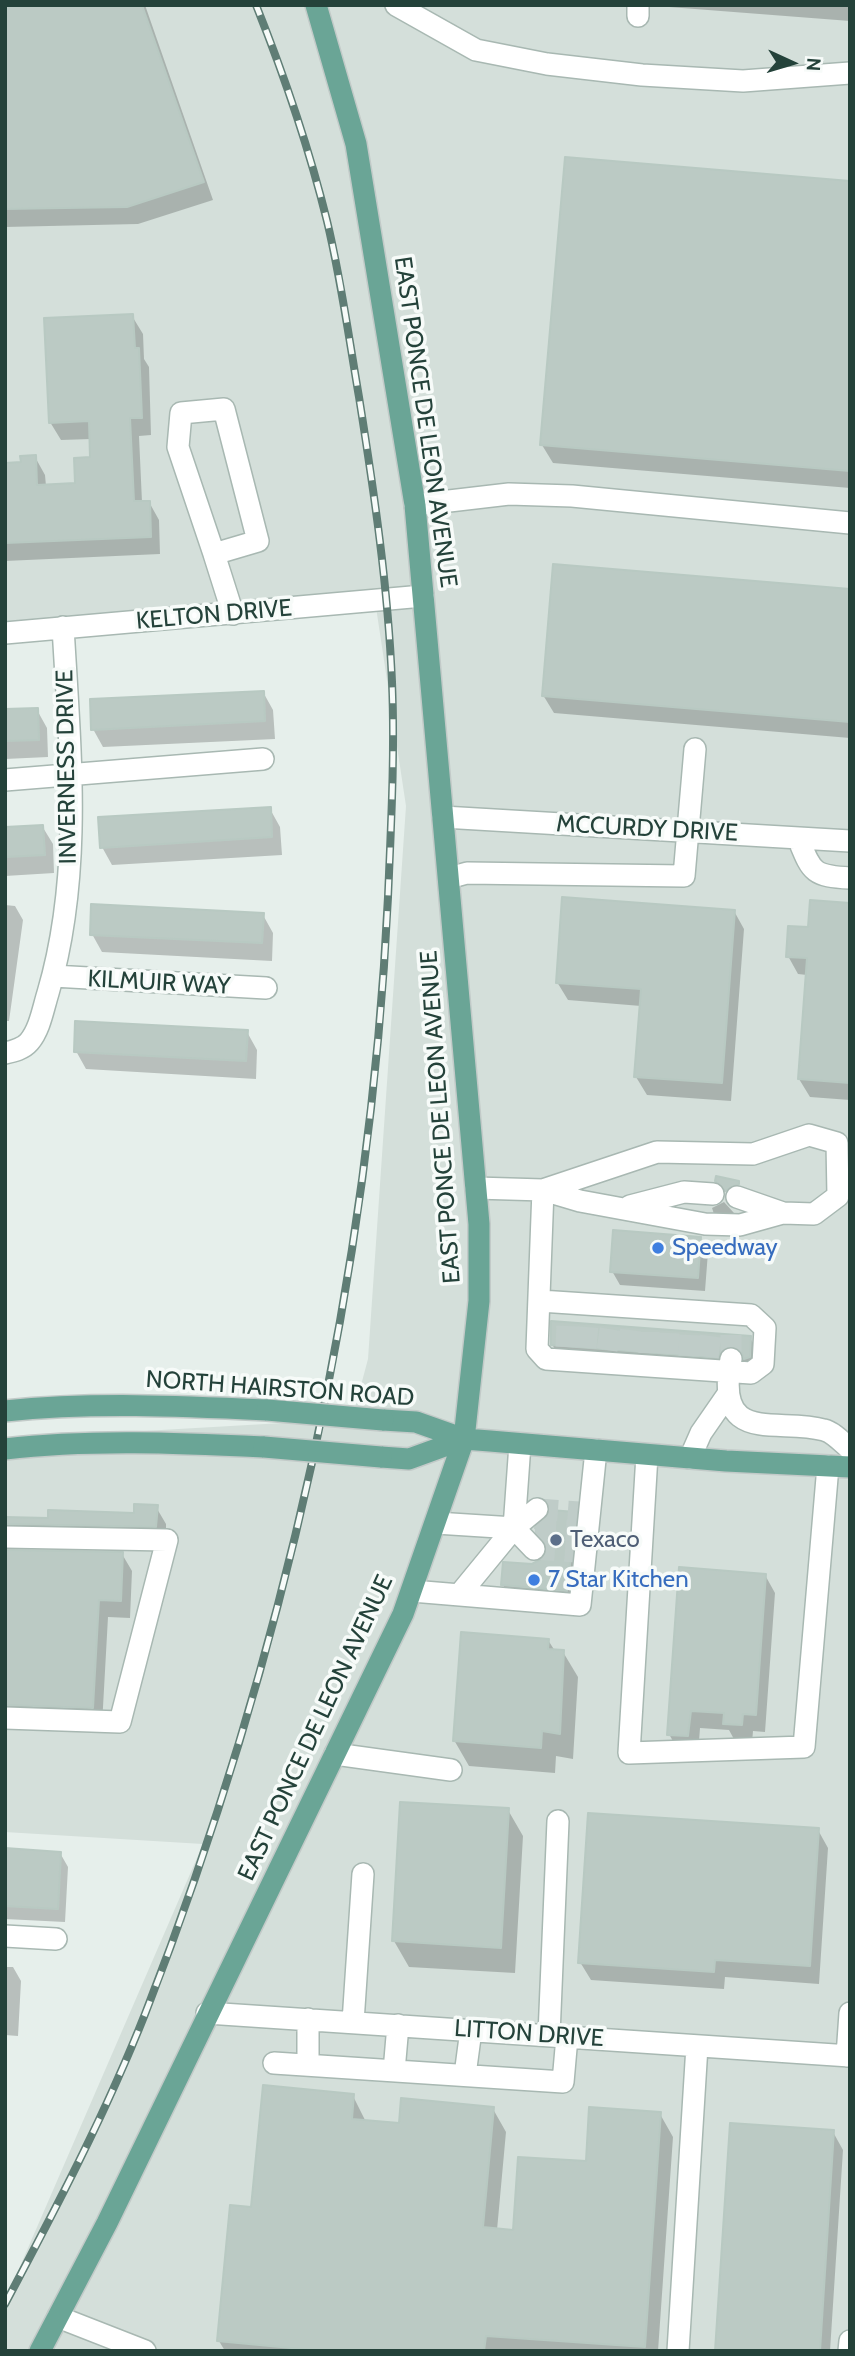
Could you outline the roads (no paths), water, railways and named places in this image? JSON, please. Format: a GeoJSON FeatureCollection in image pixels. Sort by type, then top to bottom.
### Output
{"type":"FeatureCollection","features":[{"type":"Feature","properties":{"kind":"main road","name":"EAST PONCE DE LEON AVENUE"},"geometry":{"type":"LineString","coordinates":[[40,2351],[335,1754],[412,1591],[464,1439],[479,1300],[476,1188],[415,505],[356,144],[316,5]]}},
{"type":"Feature","properties":{"kind":"main road","name":"NORTH HAIRSTON ROAD"},"geometry":{"type":"LineString","coordinates":[[5,1411],[76,1406],[186,1406],[267,1410],[416,1422],[464,1439]]}},
{"type":"Feature","properties":{"kind":"main road"},"geometry":{"type":"LineString","coordinates":[[5,1449],[77,1443],[184,1443],[409,1459],[464,1439],[647,1455],[850,1467]]}},
{"type":"Feature","properties":{"kind":"street"},"geometry":{"type":"LineString","coordinates":[[396,5],[476,50],[547,64],[642,75],[743,81],[850,73]]}},
{"type":"Feature","properties":{"kind":"street"},"geometry":{"type":"LineString","coordinates":[[214,554],[258,541],[224,409],[181,413],[178,447],[233,614]]}},
{"type":"Feature","properties":{"kind":"street"},"geometry":{"type":"LineString","coordinates":[[415,505],[509,495],[572,496],[850,523]]}},
{"type":"Feature","properties":{"kind":"street","name":"KELTON DRIVE"},"geometry":{"type":"LineString","coordinates":[[5,632],[423,596]]}},
{"type":"Feature","properties":{"kind":"street","name":"INVERNESS DRIVE"},"geometry":{"type":"LineString","coordinates":[[5,1053],[17,1051],[33,1036],[53,976],[71,864],[71,774],[63,627]]}},
{"type":"Feature","properties":{"kind":"street"},"geometry":{"type":"LineString","coordinates":[[449,878],[467,873],[684,876],[695,749]]}},
{"type":"Feature","properties":{"kind":"street"},"geometry":{"type":"LineString","coordinates":[[5,780],[263,759]]}},
{"type":"Feature","properties":{"kind":"street","name":"MCCURDY DRIVE"},"geometry":{"type":"LineString","coordinates":[[443,817],[850,841]]}},
{"type":"Feature","properties":{"kind":"street"},"geometry":{"type":"LineString","coordinates":[[798,838],[811,869],[823,877],[850,878]]}},
{"type":"Feature","properties":{"kind":"street","name":"KILMUIR WAY"},"geometry":{"type":"LineString","coordinates":[[53,976],[266,988]]}},
{"type":"Feature","properties":{"kind":"street"},"geometry":{"type":"LineString","coordinates":[[543,1190],[657,1152],[753,1154],[809,1135],[837,1143],[838,1196],[814,1214],[783,1213],[737,1197]]}},
{"type":"Feature","properties":{"kind":"street"},"geometry":{"type":"LineString","coordinates":[[476,1188],[543,1190],[621,1209],[705,1224],[740,1225],[783,1213]]}},
{"type":"Feature","properties":{"kind":"street"},"geometry":{"type":"LineString","coordinates":[[540,1301],[650,1318],[751,1315],[765,1328],[763,1364],[751,1373],[730,1365],[576,1354],[546,1359],[537,1349],[543,1190]]}},
{"type":"Feature","properties":{"kind":"street"},"geometry":{"type":"LineString","coordinates":[[621,1209],[684,1192],[713,1194]]}},
{"type":"Feature","properties":{"kind":"street"},"geometry":{"type":"LineString","coordinates":[[690,1458],[701,1433],[728,1394],[730,1365]]}},
{"type":"Feature","properties":{"kind":"street"},"geometry":{"type":"LineString","coordinates":[[728,1394],[736,1408],[750,1422],[768,1427],[826,1430],[850,1449]]}},
{"type":"Feature","properties":{"kind":"street"},"geometry":{"type":"LineString","coordinates":[[520,1444],[530,1529]]}},
{"type":"Feature","properties":{"kind":"street"},"geometry":{"type":"LineString","coordinates":[[412,1591],[580,1605],[580,1532],[596,1450]]}},
{"type":"Feature","properties":{"kind":"street"},"geometry":{"type":"LineString","coordinates":[[647,1455],[629,1753],[804,1747],[828,1466]]}},
{"type":"Feature","properties":{"kind":"street"},"geometry":{"type":"LineString","coordinates":[[436,1523],[530,1529]]}},
{"type":"Feature","properties":{"kind":"street"},"geometry":{"type":"LineString","coordinates":[[459,1595],[530,1529]]}},
{"type":"Feature","properties":{"kind":"street"},"geometry":{"type":"LineString","coordinates":[[5,1537],[167,1540],[120,1722],[5,1718]]}},
{"type":"Feature","properties":{"kind":"street"},"geometry":{"type":"LineString","coordinates":[[335,1754],[451,1770]]}},
{"type":"Feature","properties":{"kind":"street"},"geometry":{"type":"LineString","coordinates":[[274,2063],[563,2082],[558,2036],[558,1821]]}},
{"type":"Feature","properties":{"kind":"street"},"geometry":{"type":"LineString","coordinates":[[353,2022],[363,1874]]}},
{"type":"Feature","properties":{"kind":"street"},"geometry":{"type":"LineString","coordinates":[[5,1936],[56,1938]]}},
{"type":"Feature","properties":{"kind":"street","name":"LITTON DRIVE"},"geometry":{"type":"LineString","coordinates":[[207,2013],[848,2056]]}},
{"type":"Feature","properties":{"kind":"street"},"geometry":{"type":"LineString","coordinates":[[848,2056],[850,2014]]}},
{"type":"Feature","properties":{"kind":"street"},"geometry":{"type":"LineString","coordinates":[[308,2065],[309,2019]]}},
{"type":"Feature","properties":{"kind":"street"},"geometry":{"type":"LineString","coordinates":[[394,2071],[398,2025]]}},
{"type":"Feature","properties":{"kind":"street"},"geometry":{"type":"LineString","coordinates":[[465,2075],[471,2030]]}},
{"type":"Feature","properties":{"kind":"street"},"geometry":{"type":"LineString","coordinates":[[677,2351],[697,2046]]}},
{"type":"Feature","properties":{"kind":"street"},"geometry":{"type":"LineString","coordinates":[[58,2317],[145,2351]]}},
{"type":"Feature","properties":{"kind":"street"},"geometry":{"type":"LineString","coordinates":[[849,2351],[850,2340]]}},
{"type":"Feature","properties":{"kind":"tunnel"},"geometry":{"type":"LineString","coordinates":[[566,1347],[567,1322]]}},
{"type":"Feature","properties":{"kind":"tunnel"},"geometry":{"type":"LineString","coordinates":[[586,1348],[588,1324]]}},
{"type":"Feature","properties":{"kind":"tunnel"},"geometry":{"type":"LineString","coordinates":[[607,1350],[611,1325]]}},
{"type":"Feature","properties":{"kind":"tunnel"},"geometry":{"type":"LineString","coordinates":[[628,1351],[631,1327]]}},
{"type":"Feature","properties":{"kind":"tunnel"},"geometry":{"type":"LineString","coordinates":[[649,1328],[649,1353]]}},
{"type":"Feature","properties":{"kind":"tunnel"},"geometry":{"type":"LineString","coordinates":[[668,1354],[669,1330]]}},
{"type":"Feature","properties":{"kind":"tunnel"},"geometry":{"type":"LineString","coordinates":[[689,1356],[690,1331]]}},
{"type":"Feature","properties":{"kind":"tunnel"},"geometry":{"type":"LineString","coordinates":[[708,1357],[711,1333]]}},
{"type":"Feature","properties":{"kind":"tunnel"},"geometry":{"type":"LineString","coordinates":[[731,1335],[731,1359]]}},
{"type":"Feature","properties":{"kind":"tunnel"},"geometry":{"type":"LineString","coordinates":[[537,1509],[579,1512]]}},
{"type":"Feature","properties":{"kind":"tunnel"},"geometry":{"type":"LineString","coordinates":[[535,1529],[577,1531]]}},
{"type":"Feature","properties":{"kind":"tunnel"},"geometry":{"type":"LineString","coordinates":[[534,1549],[576,1552]]}},
{"type":"Feature","properties":{"kind":"railway"},"geometry":{"type":"LineString","coordinates":[[5,2304],[79,2161],[130,2051],[194,1880],[239,1744],[278,1605],[312,1465],[340,1323],[362,1181],[378,1039],[388,897],[393,736],[390,646],[380,539],[365,433],[327,221],[295,112],[256,5]]}},
{"type":"Feature","properties":{"kind":"place","name":"Speedway"},"geometry":{"type":"Point","coordinates":[658,1248]}},
{"type":"Feature","properties":{"kind":"place","name":"Texaco"},"geometry":{"type":"Point","coordinates":[556,1540]}},
{"type":"Feature","properties":{"kind":"place","name":"7 Star Kitchen"},"geometry":{"type":"Point","coordinates":[534,1580]}}]}
